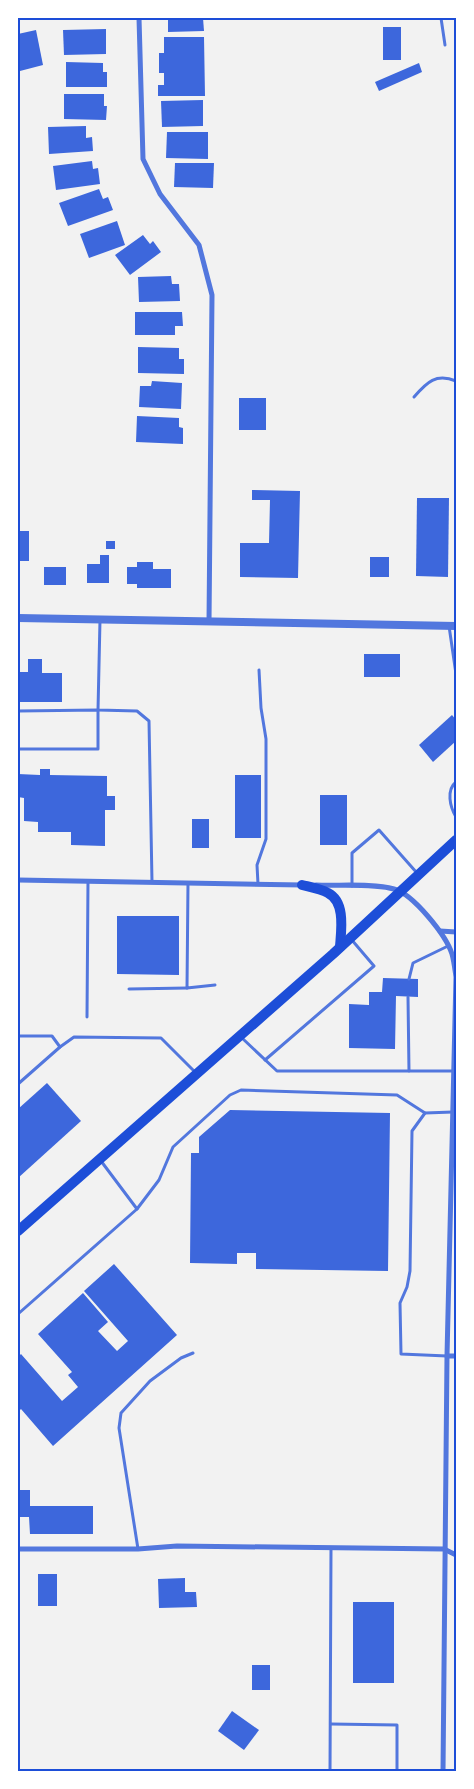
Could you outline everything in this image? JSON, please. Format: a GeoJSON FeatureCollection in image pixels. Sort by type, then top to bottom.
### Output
{"type":"FeatureCollection","features":[{"type":"Feature","properties":{"kind":"main road"},"geometry":{"type":"LineString","coordinates":[[18,1231],[340,947],[456,840]]}},
{"type":"Feature","properties":{"kind":"main road"},"geometry":{"type":"LineString","coordinates":[[302,884],[330,893],[338,904],[341,916],[340,947]]}},
{"type":"Feature","properties":{"kind":"street"},"geometry":{"type":"LineString","coordinates":[[139,18],[143,159],[160,194],[200,245],[212,295],[209,622]]}},
{"type":"Feature","properties":{"kind":"street"},"geometry":{"type":"LineString","coordinates":[[18,618],[453,626]]}},
{"type":"Feature","properties":{"kind":"street"},"geometry":{"type":"LineString","coordinates":[[18,880],[380,887],[400,892],[424,912],[440,931],[452,953],[456,977],[454,1142],[447,1356],[443,1772]]}},
{"type":"Feature","properties":{"kind":"street"},"geometry":{"type":"LineString","coordinates":[[440,931],[456,932]]}},
{"type":"Feature","properties":{"kind":"street"},"geometry":{"type":"LineString","coordinates":[[447,1356],[456,1356]]}},
{"type":"Feature","properties":{"kind":"street"},"geometry":{"type":"LineString","coordinates":[[18,1549],[138,1549],[177,1546],[331,1547],[444,1549],[456,1555]]}},
{"type":"Feature","properties":{"kind":"lane"},"geometry":{"type":"LineString","coordinates":[[441,18],[445,45]]}},
{"type":"Feature","properties":{"kind":"lane"},"geometry":{"type":"LineString","coordinates":[[414,397],[423,386],[432,380],[445,377],[456,381]]}},
{"type":"Feature","properties":{"kind":"lane"},"geometry":{"type":"LineString","coordinates":[[18,749],[98,750],[100,620]]}},
{"type":"Feature","properties":{"kind":"lane"},"geometry":{"type":"LineString","coordinates":[[453,626],[456,674]]}},
{"type":"Feature","properties":{"kind":"lane"},"geometry":{"type":"LineString","coordinates":[[258,884],[257,866],[266,839],[266,739],[260,708],[259,670]]}},
{"type":"Feature","properties":{"kind":"lane"},"geometry":{"type":"LineString","coordinates":[[18,711],[137,711],[149,721],[152,883]]}},
{"type":"Feature","properties":{"kind":"lane"},"geometry":{"type":"LineString","coordinates":[[456,782],[450,791],[450,800],[456,817]]}},
{"type":"Feature","properties":{"kind":"lane"},"geometry":{"type":"LineString","coordinates":[[352,886],[352,853],[379,830],[418,875]]}},
{"type":"Feature","properties":{"kind":"lane"},"geometry":{"type":"LineString","coordinates":[[87,1017],[88,881]]}},
{"type":"Feature","properties":{"kind":"lane"},"geometry":{"type":"LineString","coordinates":[[187,988],[188,883]]}},
{"type":"Feature","properties":{"kind":"lane"},"geometry":{"type":"LineString","coordinates":[[265,1060],[374,966],[350,938]]}},
{"type":"Feature","properties":{"kind":"lane"},"geometry":{"type":"LineString","coordinates":[[409,979],[413,963],[448,946]]}},
{"type":"Feature","properties":{"kind":"lane"},"geometry":{"type":"LineString","coordinates":[[129,990],[215,985]]}},
{"type":"Feature","properties":{"kind":"lane"},"geometry":{"type":"LineString","coordinates":[[408,997],[409,1072]]}},
{"type":"Feature","properties":{"kind":"lane"},"geometry":{"type":"LineString","coordinates":[[18,1036],[52,1036],[60,1047]]}},
{"type":"Feature","properties":{"kind":"lane"},"geometry":{"type":"LineString","coordinates":[[240,1036],[277,1071],[454,1072]]}},
{"type":"Feature","properties":{"kind":"lane"},"geometry":{"type":"LineString","coordinates":[[18,1084],[60,1047],[74,1038],[161,1038],[196,1074]]}},
{"type":"Feature","properties":{"kind":"lane"},"geometry":{"type":"LineString","coordinates":[[18,1314],[137,1209],[160,1180],[173,1147],[230,1095],[241,1090],[397,1095],[426,1113],[453,1112]]}},
{"type":"Feature","properties":{"kind":"lane"},"geometry":{"type":"LineString","coordinates":[[426,1113],[412,1132],[410,1271],[407,1287],[400,1303],[401,1354],[447,1356]]}},
{"type":"Feature","properties":{"kind":"lane"},"geometry":{"type":"LineString","coordinates":[[99,1159],[137,1209]]}},
{"type":"Feature","properties":{"kind":"lane"},"geometry":{"type":"LineString","coordinates":[[138,1549],[119,1428],[121,1413],[150,1381],[181,1358],[192,1353]]}},
{"type":"Feature","properties":{"kind":"lane"},"geometry":{"type":"LineString","coordinates":[[330,1772],[331,1547]]}},
{"type":"Feature","properties":{"kind":"lane"},"geometry":{"type":"LineString","coordinates":[[331,1724],[396,1725],[397,1772]]}},
{"type":"Feature","properties":{"kind":"building"},"geometry":{"type":"Polygon","coordinates":[[[168,18],[203,18],[204,31],[168,32],[168,18]]]}},
{"type":"Feature","properties":{"kind":"building"},"geometry":{"type":"Polygon","coordinates":[[[383,27],[401,27],[401,60],[383,60],[383,27]]]}},
{"type":"Feature","properties":{"kind":"building"},"geometry":{"type":"Polygon","coordinates":[[[106,29],[106,54],[64,55],[63,30],[106,29]]]}},
{"type":"Feature","properties":{"kind":"building"},"geometry":{"type":"Polygon","coordinates":[[[36,30],[43,65],[20,71],[18,34],[36,30]]]}},
{"type":"Feature","properties":{"kind":"building"},"geometry":{"type":"Polygon","coordinates":[[[164,37],[204,37],[205,96],[158,96],[158,85],[164,85],[164,73],[159,73],[159,53],[164,53],[164,37]]]}},
{"type":"Feature","properties":{"kind":"building"},"geometry":{"type":"Polygon","coordinates":[[[66,62],[103,63],[103,72],[107,72],[107,87],[66,87],[66,62]]]}},
{"type":"Feature","properties":{"kind":"building"},"geometry":{"type":"Polygon","coordinates":[[[419,63],[422,72],[379,91],[375,82],[419,63]]]}},
{"type":"Feature","properties":{"kind":"building"},"geometry":{"type":"Polygon","coordinates":[[[64,94],[104,94],[104,106],[107,106],[106,120],[64,119],[64,94]]]}},
{"type":"Feature","properties":{"kind":"building"},"geometry":{"type":"Polygon","coordinates":[[[203,100],[203,126],[162,127],[161,101],[203,100]]]}},
{"type":"Feature","properties":{"kind":"building"},"geometry":{"type":"Polygon","coordinates":[[[86,126],[86,138],[92,137],[93,151],[49,154],[48,127],[86,126]]]}},
{"type":"Feature","properties":{"kind":"building"},"geometry":{"type":"Polygon","coordinates":[[[167,132],[208,132],[208,159],[166,158],[167,132]]]}},
{"type":"Feature","properties":{"kind":"building"},"geometry":{"type":"Polygon","coordinates":[[[92,161],[93,169],[98,168],[100,184],[56,190],[53,166],[92,161]]]}},
{"type":"Feature","properties":{"kind":"building"},"geometry":{"type":"Polygon","coordinates":[[[175,163],[214,163],[213,188],[174,187],[175,163]]]}},
{"type":"Feature","properties":{"kind":"building"},"geometry":{"type":"Polygon","coordinates":[[[99,189],[103,199],[108,197],[113,210],[68,226],[59,203],[99,189]]]}},
{"type":"Feature","properties":{"kind":"building"},"geometry":{"type":"Polygon","coordinates":[[[117,221],[125,245],[89,258],[80,234],[117,221]]]}},
{"type":"Feature","properties":{"kind":"building"},"geometry":{"type":"Polygon","coordinates":[[[143,235],[150,244],[153,241],[161,252],[130,275],[115,255],[143,235]]]}},
{"type":"Feature","properties":{"kind":"building"},"geometry":{"type":"Polygon","coordinates":[[[171,276],[172,284],[179,284],[180,301],[139,302],[138,277],[171,276]]]}},
{"type":"Feature","properties":{"kind":"building"},"geometry":{"type":"Polygon","coordinates":[[[135,312],[182,312],[183,326],[175,326],[175,335],[135,335],[135,312]]]}},
{"type":"Feature","properties":{"kind":"building"},"geometry":{"type":"Polygon","coordinates":[[[138,347],[179,348],[179,359],[184,359],[184,374],[138,373],[138,347]]]}},
{"type":"Feature","properties":{"kind":"building"},"geometry":{"type":"Polygon","coordinates":[[[152,381],[182,383],[181,409],[139,407],[140,386],[151,386],[152,381]]]}},
{"type":"Feature","properties":{"kind":"building"},"geometry":{"type":"Polygon","coordinates":[[[239,398],[266,398],[266,430],[239,430],[239,398]]]}},
{"type":"Feature","properties":{"kind":"building"},"geometry":{"type":"Polygon","coordinates":[[[137,416],[179,418],[179,427],[183,428],[183,444],[136,442],[137,416]]]}},
{"type":"Feature","properties":{"kind":"building"},"geometry":{"type":"Polygon","coordinates":[[[252,490],[300,491],[298,578],[240,577],[240,543],[269,543],[270,500],[252,500],[252,490]]]}},
{"type":"Feature","properties":{"kind":"building"},"geometry":{"type":"Polygon","coordinates":[[[417,498],[449,498],[448,577],[416,576],[417,498]]]}},
{"type":"Feature","properties":{"kind":"building"},"geometry":{"type":"Polygon","coordinates":[[[18,531],[29,531],[29,561],[18,561],[18,531]]]}},
{"type":"Feature","properties":{"kind":"building"},"geometry":{"type":"Polygon","coordinates":[[[106,541],[115,541],[115,549],[106,549],[106,541]]]}},
{"type":"Feature","properties":{"kind":"building"},"geometry":{"type":"Polygon","coordinates":[[[100,555],[109,555],[109,583],[87,583],[87,564],[100,564],[100,555]]]}},
{"type":"Feature","properties":{"kind":"building"},"geometry":{"type":"Polygon","coordinates":[[[370,557],[389,557],[389,577],[370,577],[370,557]]]}},
{"type":"Feature","properties":{"kind":"building"},"geometry":{"type":"Polygon","coordinates":[[[137,562],[153,562],[153,569],[171,569],[171,588],[137,588],[137,584],[127,584],[127,567],[137,567],[137,562]]]}},
{"type":"Feature","properties":{"kind":"building"},"geometry":{"type":"Polygon","coordinates":[[[44,567],[66,567],[66,585],[44,585],[44,567]]]}},
{"type":"Feature","properties":{"kind":"building"},"geometry":{"type":"Polygon","coordinates":[[[364,654],[400,654],[400,677],[364,677],[364,654]]]}},
{"type":"Feature","properties":{"kind":"building"},"geometry":{"type":"Polygon","coordinates":[[[28,659],[42,659],[42,673],[62,673],[62,702],[18,702],[18,672],[28,672],[28,659]]]}},
{"type":"Feature","properties":{"kind":"building"},"geometry":{"type":"Polygon","coordinates":[[[452,715],[456,720],[456,741],[433,762],[419,745],[452,715]]]}},
{"type":"Feature","properties":{"kind":"building"},"geometry":{"type":"Polygon","coordinates":[[[40,769],[50,769],[50,775],[107,776],[107,796],[115,796],[115,810],[105,810],[105,846],[71,845],[71,832],[38,832],[38,822],[24,821],[24,798],[18,797],[18,774],[40,775],[40,769]]]}},
{"type":"Feature","properties":{"kind":"building"},"geometry":{"type":"Polygon","coordinates":[[[235,775],[261,775],[261,838],[235,838],[235,775]]]}},
{"type":"Feature","properties":{"kind":"building"},"geometry":{"type":"Polygon","coordinates":[[[320,795],[347,795],[347,845],[320,845],[320,795]]]}},
{"type":"Feature","properties":{"kind":"building"},"geometry":{"type":"Polygon","coordinates":[[[192,819],[209,819],[209,848],[192,848],[192,819]]]}},
{"type":"Feature","properties":{"kind":"building"},"geometry":{"type":"Polygon","coordinates":[[[117,916],[179,916],[179,975],[117,974],[117,916]]]}},
{"type":"Feature","properties":{"kind":"building"},"geometry":{"type":"Polygon","coordinates":[[[383,978],[418,979],[418,997],[396,996],[395,1049],[349,1048],[349,1004],[369,1005],[369,992],[382,992],[383,978]]]}},
{"type":"Feature","properties":{"kind":"building"},"geometry":{"type":"Polygon","coordinates":[[[47,1083],[81,1121],[18,1178],[18,1109],[47,1083]]]}},
{"type":"Feature","properties":{"kind":"building"},"geometry":{"type":"Polygon","coordinates":[[[230,1110],[390,1113],[388,1271],[256,1269],[256,1253],[237,1253],[237,1264],[190,1263],[191,1153],[199,1153],[199,1137],[230,1110]]]}},
{"type":"Feature","properties":{"kind":"building"},"geometry":{"type":"Polygon","coordinates":[[[114,1264],[177,1335],[53,1446],[21,1409],[18,1412],[18,1357],[21,1354],[62,1401],[78,1387],[68,1375],[72,1372],[38,1334],[83,1293],[108,1322],[98,1331],[117,1351],[128,1341],[84,1291],[114,1264]]]}},
{"type":"Feature","properties":{"kind":"building"},"geometry":{"type":"Polygon","coordinates":[[[18,1490],[30,1490],[30,1506],[93,1506],[93,1534],[30,1534],[29,1517],[18,1517],[18,1490]]]}},
{"type":"Feature","properties":{"kind":"building"},"geometry":{"type":"Polygon","coordinates":[[[38,1574],[57,1574],[57,1606],[38,1606],[38,1574]]]}},
{"type":"Feature","properties":{"kind":"building"},"geometry":{"type":"Polygon","coordinates":[[[185,1578],[185,1592],[196,1592],[197,1607],[159,1608],[158,1579],[185,1578]]]}},
{"type":"Feature","properties":{"kind":"building"},"geometry":{"type":"Polygon","coordinates":[[[353,1602],[394,1602],[394,1683],[353,1683],[353,1602]]]}},
{"type":"Feature","properties":{"kind":"building"},"geometry":{"type":"Polygon","coordinates":[[[252,1665],[270,1665],[270,1690],[252,1690],[252,1665]]]}},
{"type":"Feature","properties":{"kind":"building"},"geometry":{"type":"Polygon","coordinates":[[[232,1711],[259,1730],[244,1750],[218,1731],[232,1711]]]}}]}
